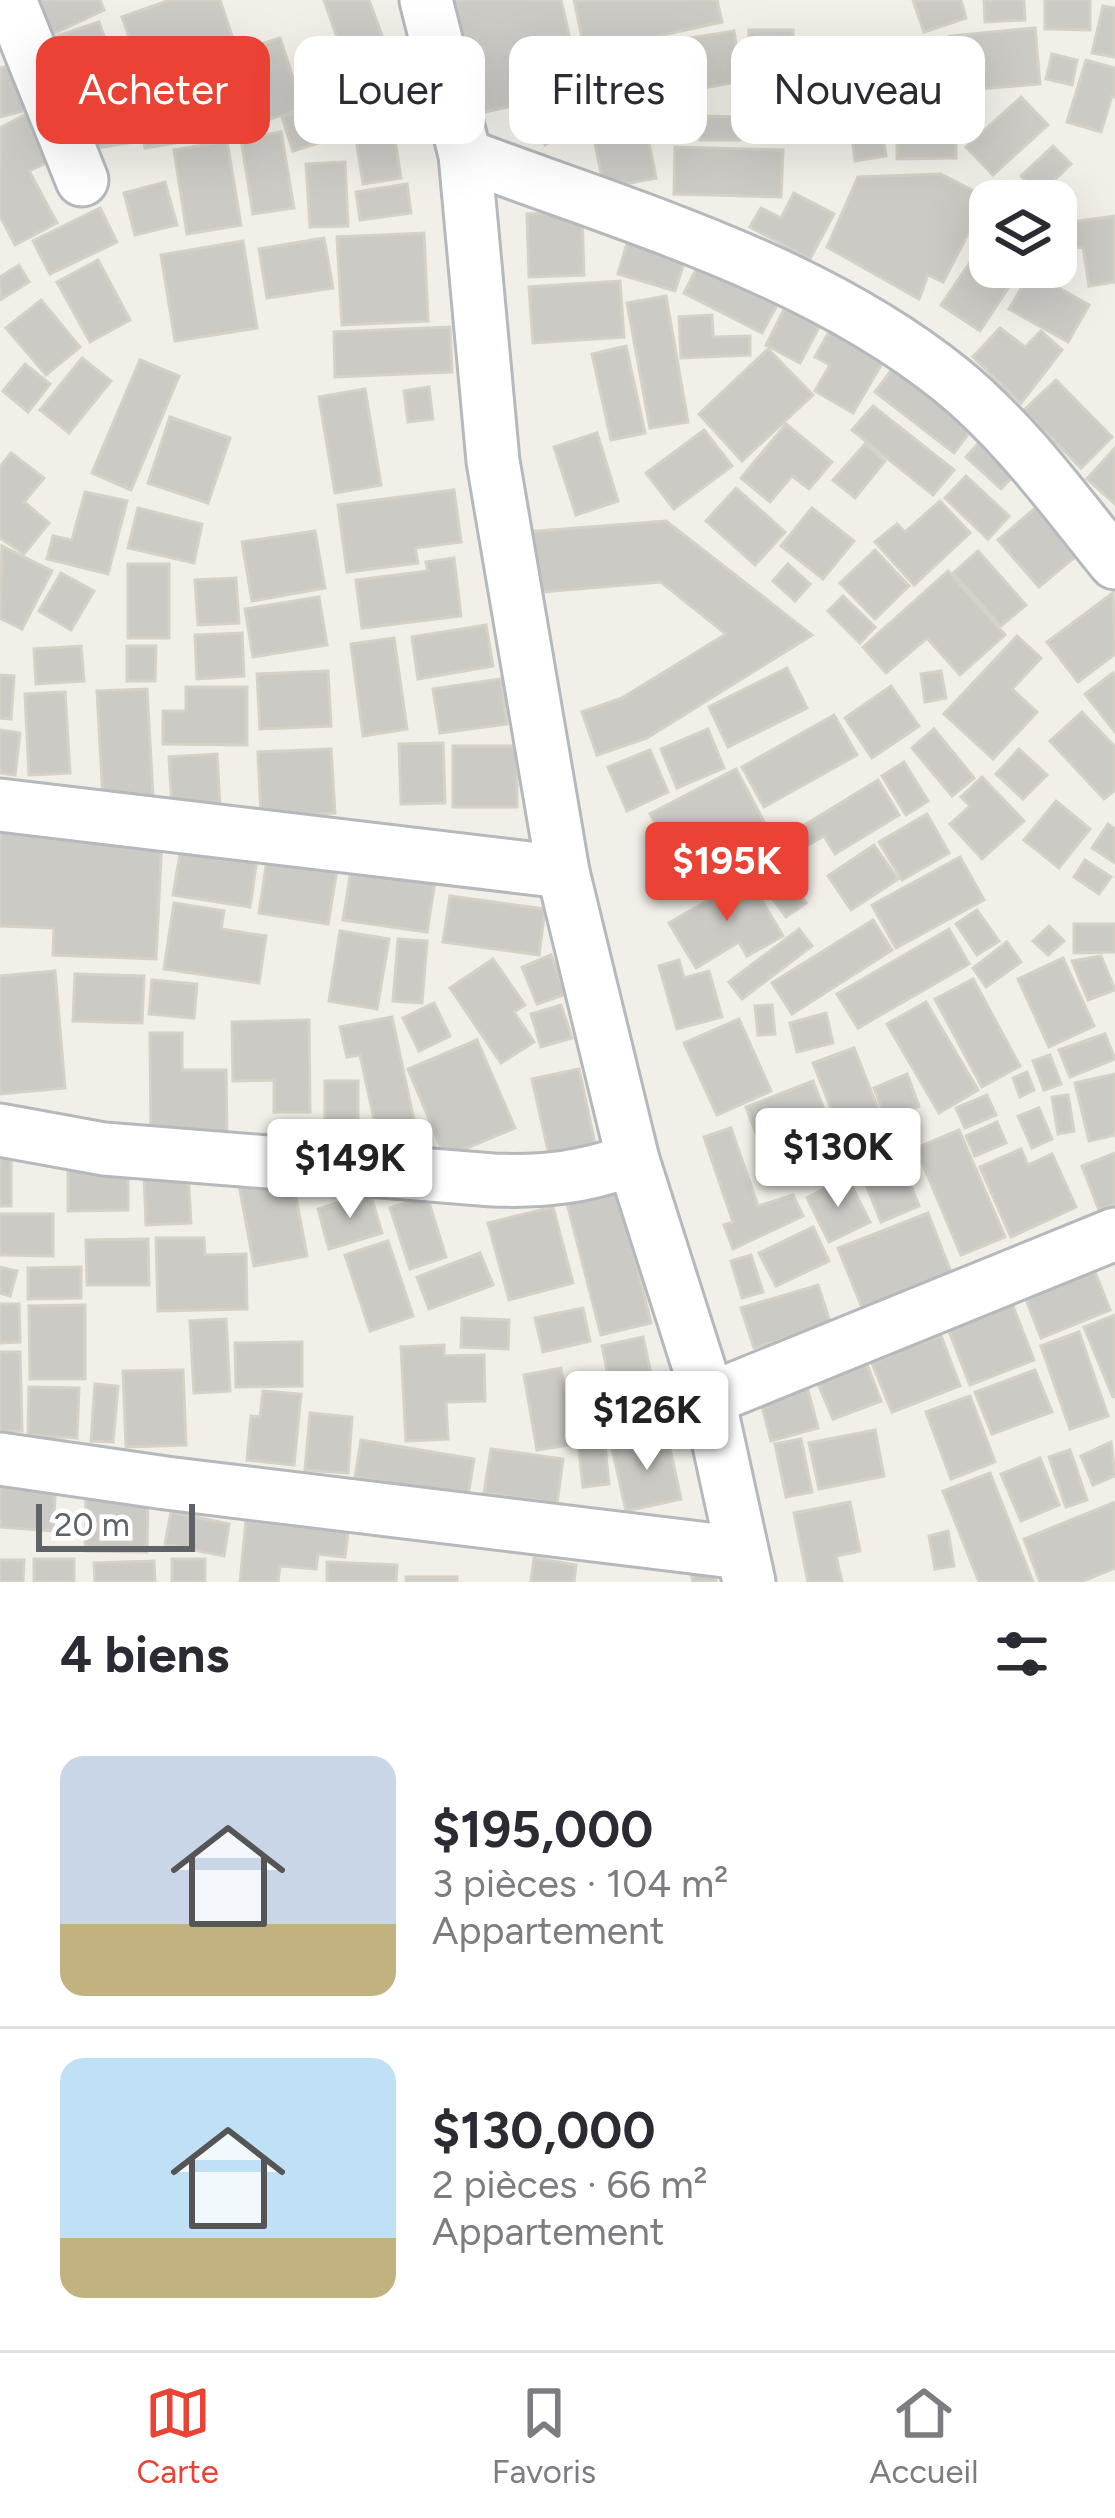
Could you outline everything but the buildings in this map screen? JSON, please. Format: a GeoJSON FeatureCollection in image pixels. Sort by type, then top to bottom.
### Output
{"type":"FeatureCollection","features":[{"type":"Feature","properties":{"kind":"street"},"geometry":{"type":"LineString","coordinates":[[10,0],[82,180]]}},
{"type":"Feature","properties":{"kind":"street"},"geometry":{"type":"LineString","coordinates":[[0,1459],[745,1568],[710,1399],[633,1160],[563,872],[494,461],[465,154],[426,0]]}},
{"type":"Feature","properties":{"kind":"street"},"geometry":{"type":"LineString","coordinates":[[465,154],[705,245],[883,331],[951,381],[1013,438],[1115,563]]}},
{"type":"Feature","properties":{"kind":"street"},"geometry":{"type":"LineString","coordinates":[[0,805],[563,872]]}},
{"type":"Feature","properties":{"kind":"street"},"geometry":{"type":"LineString","coordinates":[[0,1130],[104,1149],[494,1180],[543,1182],[584,1176],[633,1160]]}},
{"type":"Feature","properties":{"kind":"street"},"geometry":{"type":"LineString","coordinates":[[710,1399],[1115,1234]]}}]}
